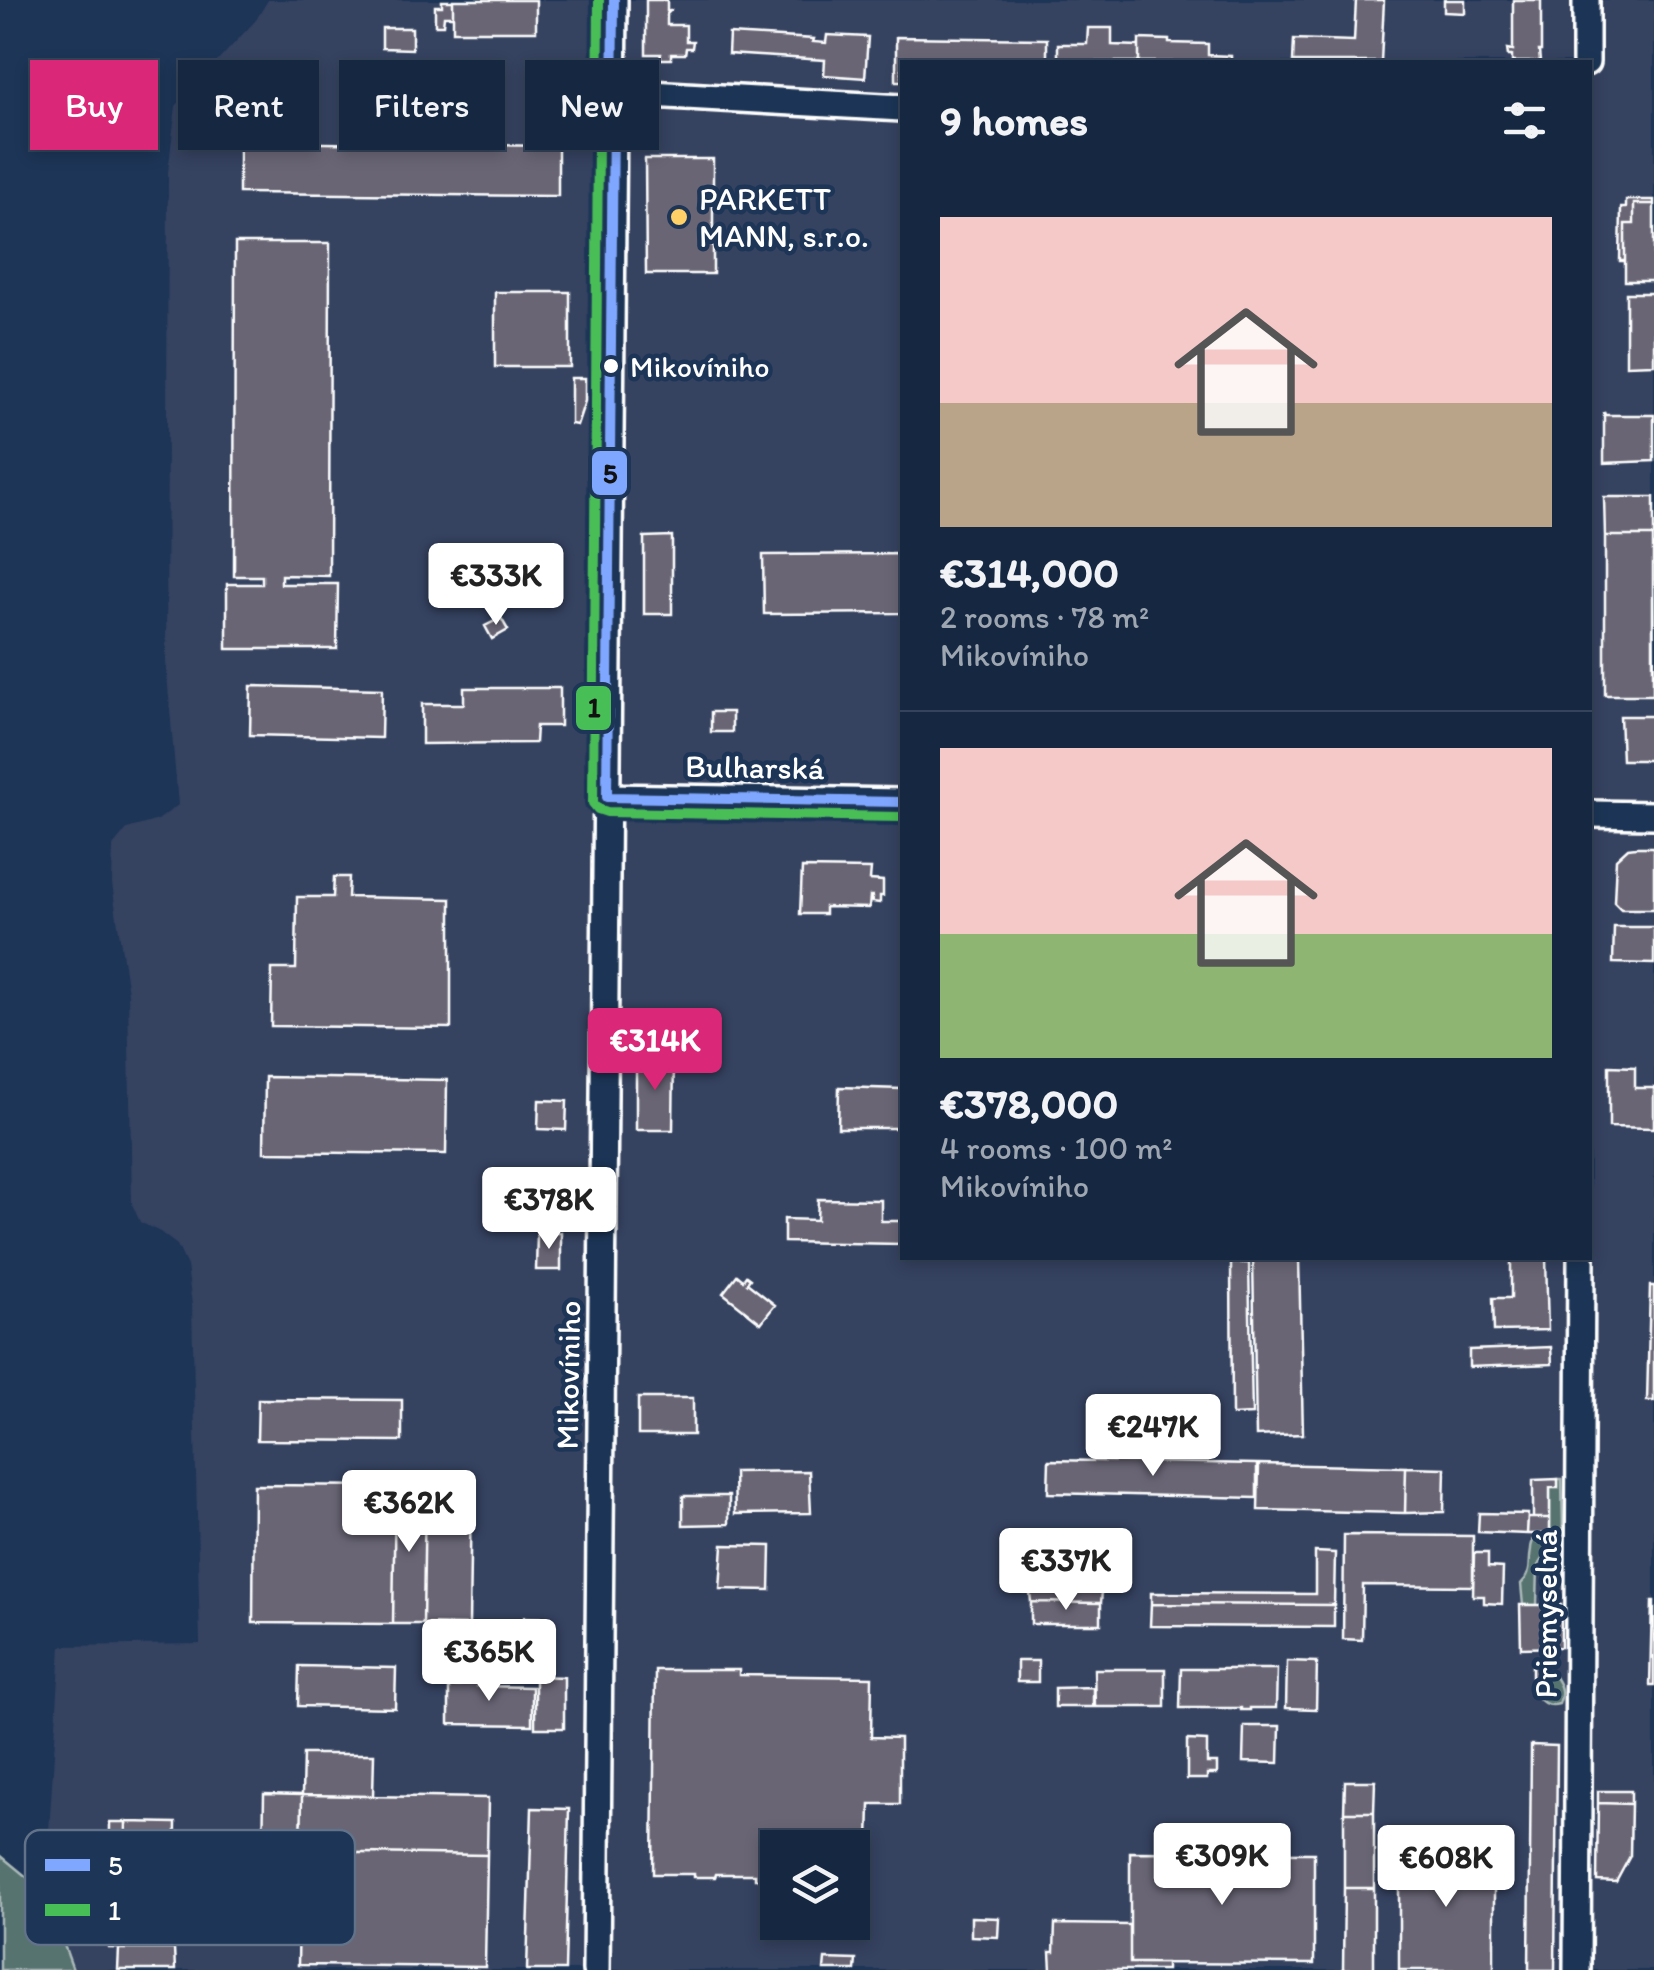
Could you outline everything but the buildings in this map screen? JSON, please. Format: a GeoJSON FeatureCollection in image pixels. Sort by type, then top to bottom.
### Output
{"type":"FeatureCollection","features":[{"type":"Feature","properties":{"kind":"street","name":"Mikovíniho"},"geometry":{"type":"LineString","coordinates":[[613,60],[614,0]]}},
{"type":"Feature","properties":{"kind":"street"},"geometry":{"type":"LineString","coordinates":[[1586,0],[1586,60]]}},
{"type":"Feature","properties":{"kind":"street"},"geometry":{"type":"LineString","coordinates":[[659,94],[900,108]]}},
{"type":"Feature","properties":{"kind":"street","name":"Mikovíniho"},"geometry":{"type":"LineString","coordinates":[[596,1970],[612,150]]}},
{"type":"Feature","properties":{"kind":"street","name":"Bulharská"},"geometry":{"type":"LineString","coordinates":[[607,797],[900,802]]}},
{"type":"Feature","properties":{"kind":"street"},"geometry":{"type":"LineString","coordinates":[[1592,814],[1654,815]]}},
{"type":"Feature","properties":{"kind":"street","name":"Priemyselná"},"geometry":{"type":"LineString","coordinates":[[1576,1970],[1581,1260]]}},
{"type":"Feature","properties":{"kind":"shaded area"},"geometry":{"type":"Polygon","coordinates":[[[268,0],[1654,0],[1654,1970],[73,1970],[64,1945],[355,1945],[355,1830],[49,1830],[61,1646],[200,1644],[192,1305],[187,1266],[177,1245],[140,1222],[132,1204],[128,993],[112,884],[113,846],[127,829],[158,820],[178,805],[166,662],[168,172],[178,104],[178,150],[319,150],[319,60],[219,60],[256,20],[268,0]]]}},
{"type":"Feature","properties":{"kind":"green space"},"geometry":{"type":"Polygon","coordinates":[[[1558,1479],[1562,1479],[1563,1533],[1538,1566],[1537,1605],[1523,1605],[1521,1584],[1529,1572],[1532,1543],[1535,1534],[1550,1534],[1550,1488],[1558,1487],[1558,1479]]]}},
{"type":"Feature","properties":{"kind":"green space"},"geometry":{"type":"Polygon","coordinates":[[[1543,1674],[1553,1674],[1558,1681],[1559,1704],[1546,1704],[1532,1690],[1532,1684],[1544,1684],[1543,1674]]]}},
{"type":"Feature","properties":{"kind":"green space"},"geometry":{"type":"Polygon","coordinates":[[[0,1855],[25,1876],[25,1945],[64,1945],[73,1970],[0,1970],[0,1855]]]}},
{"type":"Feature","properties":{"kind":"transit line","name":"1"},"geometry":{"type":"LineString","coordinates":[[599,0],[593,803],[607,812],[900,817]]}},
{"type":"Feature","properties":{"kind":"transit line","name":"5"},"geometry":{"type":"LineString","coordinates":[[607,797],[614,0]]}},
{"type":"Feature","properties":{"kind":"transit line","name":"5"},"geometry":{"type":"LineString","coordinates":[[607,797],[900,802]]}},
{"type":"Feature","properties":{"kind":"place","name":"PARKETT MANN, s.r.o."},"geometry":{"type":"Point","coordinates":[679,217]}},
{"type":"Feature","properties":{"kind":"place","name":"Mikovíniho"},"geometry":{"type":"Point","coordinates":[611,366]}}]}
